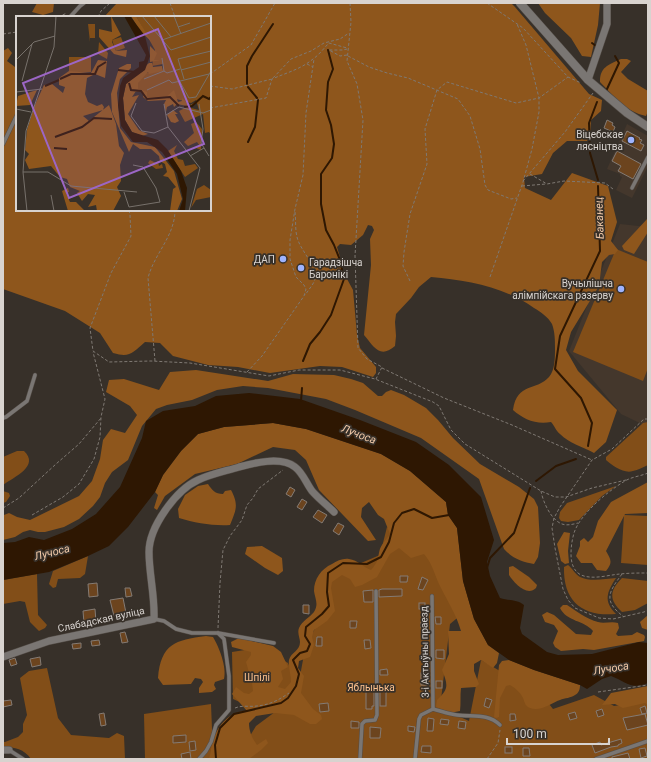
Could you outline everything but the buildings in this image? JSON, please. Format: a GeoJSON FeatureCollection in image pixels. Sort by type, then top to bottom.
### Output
{"type":"FeatureCollection","features":[{"type":"Feature","properties":{"kind":"street"},"geometry":{"type":"LineString","coordinates":[[520,3],[588,80],[648,127]]}},
{"type":"Feature","properties":{"kind":"street"},"geometry":{"type":"LineString","coordinates":[[588,80],[607,24],[607,3]]}},
{"type":"Feature","properties":{"kind":"street"},"geometry":{"type":"LineString","coordinates":[[154,619],[149,553],[150,539],[161,517],[175,499],[186,487],[199,479],[260,462],[280,461],[291,465],[305,478],[311,490],[334,512]]}},
{"type":"Feature","properties":{"kind":"street","name":"Слабадская вуліца"},"geometry":{"type":"LineString","coordinates":[[3,657],[50,641],[154,619]]}},
{"type":"Feature","properties":{"kind":"lane"},"geometry":{"type":"LineString","coordinates":[[71,16],[84,3]]}},
{"type":"Feature","properties":{"kind":"lane"},"geometry":{"type":"LineString","coordinates":[[3,144],[16,117]]}},
{"type":"Feature","properties":{"kind":"lane"},"geometry":{"type":"LineString","coordinates":[[632,188],[648,157]]}},
{"type":"Feature","properties":{"kind":"lane"},"geometry":{"type":"LineString","coordinates":[[3,418],[27,401],[35,375]]}},
{"type":"Feature","properties":{"kind":"lane"},"geometry":{"type":"LineString","coordinates":[[360,759],[362,724],[365,721],[375,720],[378,715],[376,591]]}},
{"type":"Feature","properties":{"kind":"lane","name":"3-і Актыўны праезд"},"geometry":{"type":"LineString","coordinates":[[432,596],[433,709]]}},
{"type":"Feature","properties":{"kind":"lane","name":"Слабадская вуліца"},"geometry":{"type":"LineString","coordinates":[[154,619],[164,621],[176,629],[192,633],[218,632],[274,643]]}},
{"type":"Feature","properties":{"kind":"lane"},"geometry":{"type":"LineString","coordinates":[[199,759],[211,742],[216,725],[229,710],[229,676],[224,639],[218,632]]}},
{"type":"Feature","properties":{"kind":"lane","name":"3-і Актыўны праезд"},"geometry":{"type":"LineString","coordinates":[[415,759],[419,719],[421,715],[433,709],[456,715],[487,717],[495,720],[500,725]]}},
{"type":"Feature","properties":{"kind":"lane"},"geometry":{"type":"LineString","coordinates":[[596,759],[648,741]]}},
{"type":"Feature","properties":{"kind":"lane"},"geometry":{"type":"LineString","coordinates":[[6,750],[23,759]]}},
{"type":"Feature","properties":{"kind":"path"},"geometry":{"type":"LineString","coordinates":[[98,16],[101,11],[110,3]]}},
{"type":"Feature","properties":{"kind":"path"},"geometry":{"type":"LineString","coordinates":[[170,3],[175,16]]}},
{"type":"Feature","properties":{"kind":"path"},"geometry":{"type":"LineString","coordinates":[[211,73],[251,45],[275,3]]}},
{"type":"Feature","properties":{"kind":"path"},"geometry":{"type":"LineString","coordinates":[[350,3],[350,33],[347,61],[357,84],[363,120],[355,256],[358,348],[367,359],[382,368],[444,398],[512,425],[592,460]]}},
{"type":"Feature","properties":{"kind":"path"},"geometry":{"type":"LineString","coordinates":[[487,3],[523,28],[568,77],[580,83],[597,88],[583,105],[565,132],[522,182]]}},
{"type":"Feature","properties":{"kind":"path"},"geometry":{"type":"LineString","coordinates":[[490,277],[532,149],[539,112],[539,98],[526,45],[517,24]]}},
{"type":"Feature","properties":{"kind":"path"},"geometry":{"type":"LineString","coordinates":[[3,34],[16,32]]}},
{"type":"Feature","properties":{"kind":"path"},"geometry":{"type":"LineString","coordinates":[[211,108],[266,98],[272,79],[291,59],[311,51],[324,43],[329,43],[340,39],[350,33]]}},
{"type":"Feature","properties":{"kind":"path"},"geometry":{"type":"LineString","coordinates":[[329,43],[348,48]]}},
{"type":"Feature","properties":{"kind":"path"},"geometry":{"type":"LineString","coordinates":[[211,86],[232,89],[272,79],[298,69],[314,59],[329,43]]}},
{"type":"Feature","properties":{"kind":"path"},"geometry":{"type":"LineString","coordinates":[[348,48],[343,50],[329,50],[340,56],[347,56],[369,67],[408,78],[458,99],[470,116],[480,149],[485,185],[488,190],[511,199],[517,198]]}},
{"type":"Feature","properties":{"kind":"path"},"geometry":{"type":"LineString","coordinates":[[304,296],[306,289],[296,277],[290,259],[290,240],[295,209],[303,176],[306,113],[314,59]]}},
{"type":"Feature","properties":{"kind":"path"},"geometry":{"type":"LineString","coordinates":[[306,64],[313,67]]}},
{"type":"Feature","properties":{"kind":"path"},"geometry":{"type":"LineString","coordinates":[[410,281],[403,266],[404,252],[410,214],[427,164],[425,129],[437,90],[447,82],[516,103],[539,98],[568,77]]}},
{"type":"Feature","properties":{"kind":"path"},"geometry":{"type":"LineString","coordinates":[[529,174],[547,184]]}},
{"type":"Feature","properties":{"kind":"path"},"geometry":{"type":"LineString","coordinates":[[520,186],[564,181],[605,183],[613,189]]}},
{"type":"Feature","properties":{"kind":"path"},"geometry":{"type":"LineString","coordinates":[[247,372],[262,356],[314,282],[314,268],[307,258],[297,237],[295,209]]}},
{"type":"Feature","properties":{"kind":"path"},"geometry":{"type":"LineString","coordinates":[[32,515],[63,497],[79,484],[94,459],[100,437],[101,417],[105,399],[93,351],[90,328],[111,273],[131,236],[129,211]]}},
{"type":"Feature","properties":{"kind":"path"},"geometry":{"type":"LineString","coordinates":[[155,361],[148,278],[151,267],[171,233],[175,211]]}},
{"type":"Feature","properties":{"kind":"path"},"geometry":{"type":"LineString","coordinates":[[93,351],[109,362],[155,361],[190,363],[269,376],[298,370],[340,370],[375,379],[433,402],[439,406],[451,430],[465,444],[541,491],[555,497],[566,497],[592,488],[648,473]]}},
{"type":"Feature","properties":{"kind":"path"},"geometry":{"type":"LineString","coordinates":[[375,379],[382,368]]}},
{"type":"Feature","properties":{"kind":"path"},"geometry":{"type":"LineString","coordinates":[[3,508],[19,498],[80,444],[101,417]]}},
{"type":"Feature","properties":{"kind":"path"},"geometry":{"type":"LineString","coordinates":[[648,419],[644,419],[612,449],[592,460],[566,497],[554,518],[552,528],[563,589],[568,600],[575,608],[599,618],[613,619],[648,610]]}},
{"type":"Feature","properties":{"kind":"path"},"geometry":{"type":"LineString","coordinates":[[218,632],[223,550],[230,536],[242,520],[247,504],[253,498],[258,489],[291,465]]}},
{"type":"Feature","properties":{"kind":"path"},"geometry":{"type":"LineString","coordinates":[[626,480],[602,499],[579,523],[574,533],[571,548],[571,559],[574,568],[579,574],[588,577],[648,573]]}},
{"type":"Feature","properties":{"kind":"path"},"geometry":{"type":"LineString","coordinates":[[541,491],[543,499],[554,518],[563,524],[579,523]]}},
{"type":"Feature","properties":{"kind":"path"},"geometry":{"type":"LineString","coordinates":[[622,574],[610,591],[609,603],[615,610],[625,617]]}},
{"type":"Feature","properties":{"kind":"path"},"geometry":{"type":"LineString","coordinates":[[598,692],[648,685]]}},
{"type":"Feature","properties":{"kind":"path"},"geometry":{"type":"LineString","coordinates":[[229,710],[238,706],[258,706],[276,701],[289,693]]}},
{"type":"Feature","properties":{"kind":"path"},"geometry":{"type":"LineString","coordinates":[[487,759],[498,743],[500,725]]}},
{"type":"Feature","properties":{"kind":"shaded area","name":"Віцебскае лясніцтва"},"geometry":{"type":"Polygon","coordinates":[[[627,124],[648,136],[648,166],[632,198],[616,190],[622,177],[620,174],[607,169],[627,124]]]}},
{"type":"Feature","properties":{"kind":"shaded area","name":"Вучылішча алімпійскага рэзерву"},"geometry":{"type":"Polygon","coordinates":[[[620,224],[648,227],[648,427],[621,414],[569,351],[620,224]]]}},
{"type":"Feature","properties":{"kind":"green space"},"geometry":{"type":"Polygon","coordinates":[[[37,3],[54,3],[53,12],[43,15],[32,12],[37,3]]]}},
{"type":"Feature","properties":{"kind":"green space"},"geometry":{"type":"Polygon","coordinates":[[[117,3],[511,3],[589,94],[602,100],[601,111],[591,120],[590,135],[587,141],[567,141],[553,153],[542,174],[524,177],[525,188],[551,200],[572,173],[608,186],[617,222],[611,241],[618,250],[615,254],[609,255],[602,262],[599,286],[571,332],[566,350],[578,371],[617,410],[606,442],[594,453],[564,437],[557,431],[551,422],[535,422],[521,416],[513,410],[515,401],[523,391],[544,381],[551,374],[555,356],[555,342],[553,327],[548,319],[539,311],[511,295],[472,283],[431,277],[419,287],[396,314],[395,346],[390,350],[385,351],[378,350],[374,347],[364,335],[371,265],[370,239],[374,230],[372,226],[368,225],[363,235],[351,245],[340,244],[337,247],[340,257],[340,266],[353,290],[357,335],[360,348],[376,367],[376,373],[373,377],[342,367],[320,366],[270,373],[238,367],[208,365],[173,356],[160,343],[145,342],[127,355],[113,353],[100,333],[65,311],[3,289],[3,51],[8,48],[12,53],[7,61],[15,67],[16,66],[16,211],[211,211],[211,16],[105,16],[117,3]]]}},
{"type":"Feature","properties":{"kind":"green space"},"geometry":{"type":"Polygon","coordinates":[[[538,3],[600,3],[598,25],[591,57],[582,56],[571,38],[545,13],[538,3]]]}},
{"type":"Feature","properties":{"kind":"green space"},"geometry":{"type":"Polygon","coordinates":[[[621,59],[631,61],[621,72],[628,79],[648,91],[648,111],[646,116],[626,107],[600,82],[601,73],[603,70],[621,59]]]}},
{"type":"Feature","properties":{"kind":"green space"},"geometry":{"type":"Polygon","coordinates":[[[648,218],[648,232],[634,254],[624,250],[622,246],[648,218]]]}},
{"type":"Feature","properties":{"kind":"green space","name":"Вучылішча алімпійскага рэзерву"},"geometry":{"type":"Polygon","coordinates":[[[616,249],[648,262],[648,368],[643,381],[573,352],[616,249]]]}},
{"type":"Feature","properties":{"kind":"green space"},"geometry":{"type":"Polygon","coordinates":[[[196,370],[268,381],[293,374],[334,375],[363,383],[378,396],[382,396],[391,390],[404,395],[426,408],[453,438],[480,464],[519,487],[534,499],[538,507],[540,543],[538,557],[534,564],[521,561],[504,549],[479,479],[421,438],[326,399],[268,388],[243,386],[217,390],[192,400],[167,405],[156,409],[142,426],[128,460],[112,472],[105,483],[100,497],[79,519],[64,527],[45,532],[30,530],[15,537],[3,540],[4,515],[9,513],[17,517],[30,520],[79,496],[92,481],[100,459],[103,440],[111,429],[125,433],[137,415],[130,406],[106,392],[109,380],[124,379],[159,390],[170,372],[196,370]]]}},
{"type":"Feature","properties":{"kind":"green space"},"geometry":{"type":"Polygon","coordinates":[[[648,422],[648,465],[630,472],[615,467],[606,460],[606,457],[643,423],[648,422]]]}},
{"type":"Feature","properties":{"kind":"green space"},"geometry":{"type":"Polygon","coordinates":[[[273,423],[306,429],[381,454],[410,471],[446,502],[448,515],[457,528],[463,581],[474,619],[488,645],[499,653],[497,663],[493,668],[481,660],[474,664],[474,671],[479,684],[476,687],[461,688],[460,711],[450,713],[436,707],[437,700],[444,693],[446,686],[442,670],[449,654],[448,631],[461,631],[455,614],[439,584],[432,566],[424,554],[411,558],[399,548],[390,554],[377,577],[362,585],[355,587],[350,579],[342,575],[332,582],[331,588],[335,611],[327,621],[314,630],[312,637],[314,645],[310,657],[299,661],[298,668],[304,676],[301,693],[313,709],[321,715],[322,719],[316,724],[310,724],[294,715],[275,713],[256,716],[249,723],[252,737],[257,745],[266,739],[268,743],[261,750],[249,759],[209,759],[215,734],[221,724],[235,713],[247,711],[232,694],[236,687],[244,693],[249,694],[253,691],[246,662],[251,655],[251,652],[232,647],[231,642],[239,638],[273,646],[281,652],[288,667],[281,671],[283,679],[278,687],[285,689],[291,682],[289,665],[290,657],[300,645],[298,632],[299,628],[315,609],[316,604],[314,587],[319,575],[328,566],[345,559],[355,561],[371,570],[378,560],[383,544],[390,534],[384,519],[378,515],[369,502],[362,508],[361,517],[376,540],[368,541],[319,490],[306,460],[295,450],[273,447],[237,464],[195,474],[165,496],[157,510],[154,508],[158,495],[155,492],[163,475],[181,451],[198,434],[224,427],[273,423]]]}},
{"type":"Feature","properties":{"kind":"green space"},"geometry":{"type":"Polygon","coordinates":[[[17,451],[24,451],[28,456],[29,462],[24,471],[3,485],[3,457],[17,451]]]}},
{"type":"Feature","properties":{"kind":"green space"},"geometry":{"type":"Polygon","coordinates":[[[648,482],[648,513],[625,514],[606,551],[609,557],[610,565],[606,571],[597,570],[592,563],[581,563],[576,556],[580,546],[580,541],[584,538],[588,542],[593,537],[598,521],[611,502],[648,482]]]}},
{"type":"Feature","properties":{"kind":"green space"},"geometry":{"type":"Polygon","coordinates":[[[208,484],[212,490],[218,493],[223,494],[225,491],[231,490],[236,508],[230,525],[204,524],[179,518],[178,509],[185,495],[198,486],[208,484]]]}},
{"type":"Feature","properties":{"kind":"green space"},"geometry":{"type":"Polygon","coordinates":[[[616,486],[602,496],[579,520],[568,522],[561,521],[559,518],[560,512],[567,503],[616,486]]]}},
{"type":"Feature","properties":{"kind":"green space"},"geometry":{"type":"Polygon","coordinates":[[[3,491],[9,493],[10,496],[6,502],[3,503],[3,491]]]}},
{"type":"Feature","properties":{"kind":"green space"},"geometry":{"type":"Polygon","coordinates":[[[624,515],[648,516],[648,565],[621,563],[624,515]]]}},
{"type":"Feature","properties":{"kind":"green space","name":"Яблынька"},"geometry":{"type":"Polygon","coordinates":[[[387,527],[439,562],[462,614],[450,624],[440,708],[469,721],[481,660],[542,695],[553,709],[594,695],[614,706],[648,701],[648,759],[236,759],[256,726],[283,706],[298,687],[305,649],[325,608],[323,579],[380,555],[387,527]]]}},
{"type":"Feature","properties":{"kind":"green space"},"geometry":{"type":"Polygon","coordinates":[[[564,532],[570,533],[568,551],[569,563],[565,564],[561,561],[557,544],[564,532]]]}},
{"type":"Feature","properties":{"kind":"green space"},"geometry":{"type":"Polygon","coordinates":[[[262,546],[282,558],[283,571],[278,575],[245,554],[247,547],[262,546]]]}},
{"type":"Feature","properties":{"kind":"green space"},"geometry":{"type":"Polygon","coordinates":[[[88,556],[85,574],[80,578],[58,579],[56,587],[53,588],[49,584],[53,571],[88,556]]]}},
{"type":"Feature","properties":{"kind":"green space"},"geometry":{"type":"Polygon","coordinates":[[[568,565],[578,576],[584,579],[598,580],[616,578],[610,588],[608,601],[609,605],[616,614],[594,613],[577,605],[567,590],[564,567],[568,565]]]}},
{"type":"Feature","properties":{"kind":"green space"},"geometry":{"type":"Polygon","coordinates":[[[513,566],[529,577],[537,585],[536,588],[529,591],[517,585],[509,575],[509,567],[513,566]]]}},
{"type":"Feature","properties":{"kind":"green space"},"geometry":{"type":"Polygon","coordinates":[[[37,574],[38,615],[47,625],[39,631],[30,622],[25,602],[20,601],[3,604],[3,580],[37,574]]]}},
{"type":"Feature","properties":{"kind":"green space"},"geometry":{"type":"Polygon","coordinates":[[[622,578],[648,581],[648,603],[635,610],[622,612],[615,603],[612,595],[615,587],[622,578]]]}},
{"type":"Feature","properties":{"kind":"green space"},"geometry":{"type":"Polygon","coordinates":[[[563,605],[567,605],[582,615],[600,623],[618,623],[619,628],[616,634],[618,636],[632,635],[637,632],[644,635],[644,641],[594,650],[583,649],[561,651],[555,647],[553,643],[558,631],[554,625],[545,622],[542,615],[547,612],[554,615],[576,634],[591,635],[593,631],[589,627],[571,619],[563,613],[560,608],[563,605]]]}},
{"type":"Feature","properties":{"kind":"green space"},"geometry":{"type":"Polygon","coordinates":[[[648,615],[648,630],[642,628],[640,622],[648,615]]]}},
{"type":"Feature","properties":{"kind":"green space"},"geometry":{"type":"Polygon","coordinates":[[[206,636],[213,637],[218,646],[223,663],[225,674],[224,679],[215,682],[214,685],[216,689],[212,692],[199,693],[199,688],[203,682],[201,679],[195,678],[191,684],[163,685],[158,678],[162,658],[166,651],[178,642],[186,639],[206,636]]]}},
{"type":"Feature","properties":{"kind":"green space","name":"Шпілі"},"geometry":{"type":"Polygon","coordinates":[[[251,649],[274,655],[288,663],[293,674],[291,684],[285,694],[242,703],[233,699],[232,652],[251,649]]]}},
{"type":"Feature","properties":{"kind":"green space"},"geometry":{"type":"Polygon","coordinates":[[[509,660],[580,685],[579,691],[572,697],[560,700],[542,708],[534,709],[526,705],[522,696],[516,689],[510,685],[506,686],[500,698],[499,717],[496,718],[494,717],[499,665],[502,661],[509,660]]]}},
{"type":"Feature","properties":{"kind":"green space"},"geometry":{"type":"Polygon","coordinates":[[[47,668],[58,718],[71,735],[109,738],[117,733],[124,736],[125,759],[31,759],[19,749],[3,747],[3,742],[18,737],[23,732],[23,724],[27,715],[20,678],[29,671],[47,668]]]}},
{"type":"Feature","properties":{"kind":"green space"},"geometry":{"type":"Polygon","coordinates":[[[648,686],[648,705],[645,703],[623,708],[615,704],[602,705],[611,693],[648,686]]]}},
{"type":"Feature","properties":{"kind":"green space"},"geometry":{"type":"Polygon","coordinates":[[[211,704],[213,754],[209,759],[145,759],[144,714],[211,704]]]}},
{"type":"Feature","properties":{"kind":"water","name":"Лучоса"},"geometry":{"type":"Polygon","coordinates":[[[249,393],[300,399],[360,420],[416,442],[449,465],[481,497],[494,540],[487,562],[490,576],[500,598],[516,601],[524,605],[520,628],[522,634],[547,652],[558,655],[592,654],[639,642],[648,643],[648,683],[637,686],[611,676],[602,679],[587,689],[580,685],[509,660],[488,645],[474,619],[463,581],[457,528],[448,515],[446,502],[410,471],[381,454],[306,429],[273,423],[224,427],[198,434],[181,451],[163,475],[155,492],[128,527],[109,546],[49,572],[3,580],[3,543],[15,542],[29,537],[44,540],[72,529],[96,514],[120,487],[142,438],[146,421],[163,411],[195,406],[216,396],[249,393]]]}},
{"type":"Feature","properties":{"kind":"waterway"},"geometry":{"type":"LineString","coordinates":[[247,84],[247,66],[273,24]]}},
{"type":"Feature","properties":{"kind":"waterway","name":"Баканец"},"geometry":{"type":"LineString","coordinates":[[592,43],[596,46]]}},
{"type":"Feature","properties":{"kind":"waterway"},"geometry":{"type":"LineString","coordinates":[[303,361],[310,344],[331,315],[344,279],[340,260],[326,230],[321,204],[321,174],[332,158],[334,144],[331,125],[326,110],[328,82],[333,69],[328,50]]}},
{"type":"Feature","properties":{"kind":"waterway","name":"Баканец"},"geometry":{"type":"LineString","coordinates":[[607,89],[619,63],[615,56]]}},
{"type":"Feature","properties":{"kind":"waterway"},"geometry":{"type":"LineString","coordinates":[[248,87],[257,98]]}},
{"type":"Feature","properties":{"kind":"waterway"},"geometry":{"type":"LineString","coordinates":[[248,142],[255,127],[258,100]]}},
{"type":"Feature","properties":{"kind":"waterway","name":"Баканец"},"geometry":{"type":"LineString","coordinates":[[597,102],[589,123],[590,153],[598,180]]}},
{"type":"Feature","properties":{"kind":"waterway","name":"Баканец"},"geometry":{"type":"LineString","coordinates":[[588,446],[592,423],[581,398],[555,369],[560,336],[600,251],[598,186]]}},
{"type":"Feature","properties":{"kind":"waterway"},"geometry":{"type":"LineString","coordinates":[[301,401],[302,388]]}},
{"type":"Feature","properties":{"kind":"waterway","name":"Баканец"},"geometry":{"type":"LineString","coordinates":[[536,481],[556,466],[576,459]]}},
{"type":"Feature","properties":{"kind":"waterway","name":"Баканец"},"geometry":{"type":"LineString","coordinates":[[487,568],[490,558],[514,533],[530,488]]}},
{"type":"Feature","properties":{"kind":"waterway"},"geometry":{"type":"LineString","coordinates":[[216,759],[215,745],[220,728],[234,714],[281,703],[288,698],[296,686],[299,674],[293,660],[300,653],[307,651],[310,644],[305,636],[306,627],[329,606],[327,592],[328,573],[343,563],[367,564],[381,557],[389,542],[394,523],[402,513],[414,509],[432,518],[449,515]]}},
{"type":"Feature","properties":{"kind":"place","name":"Віцебскае лясніцтва"},"geometry":{"type":"Point","coordinates":[631,140]}},
{"type":"Feature","properties":{"kind":"place","name":"ДАП"},"geometry":{"type":"Point","coordinates":[283,259]}},
{"type":"Feature","properties":{"kind":"place","name":"Гарадзішча Баронікі"},"geometry":{"type":"Point","coordinates":[301,268]}},
{"type":"Feature","properties":{"kind":"place","name":"Вучылішча алімпійскага рэзерву"},"geometry":{"type":"Point","coordinates":[621,289]}}]}
